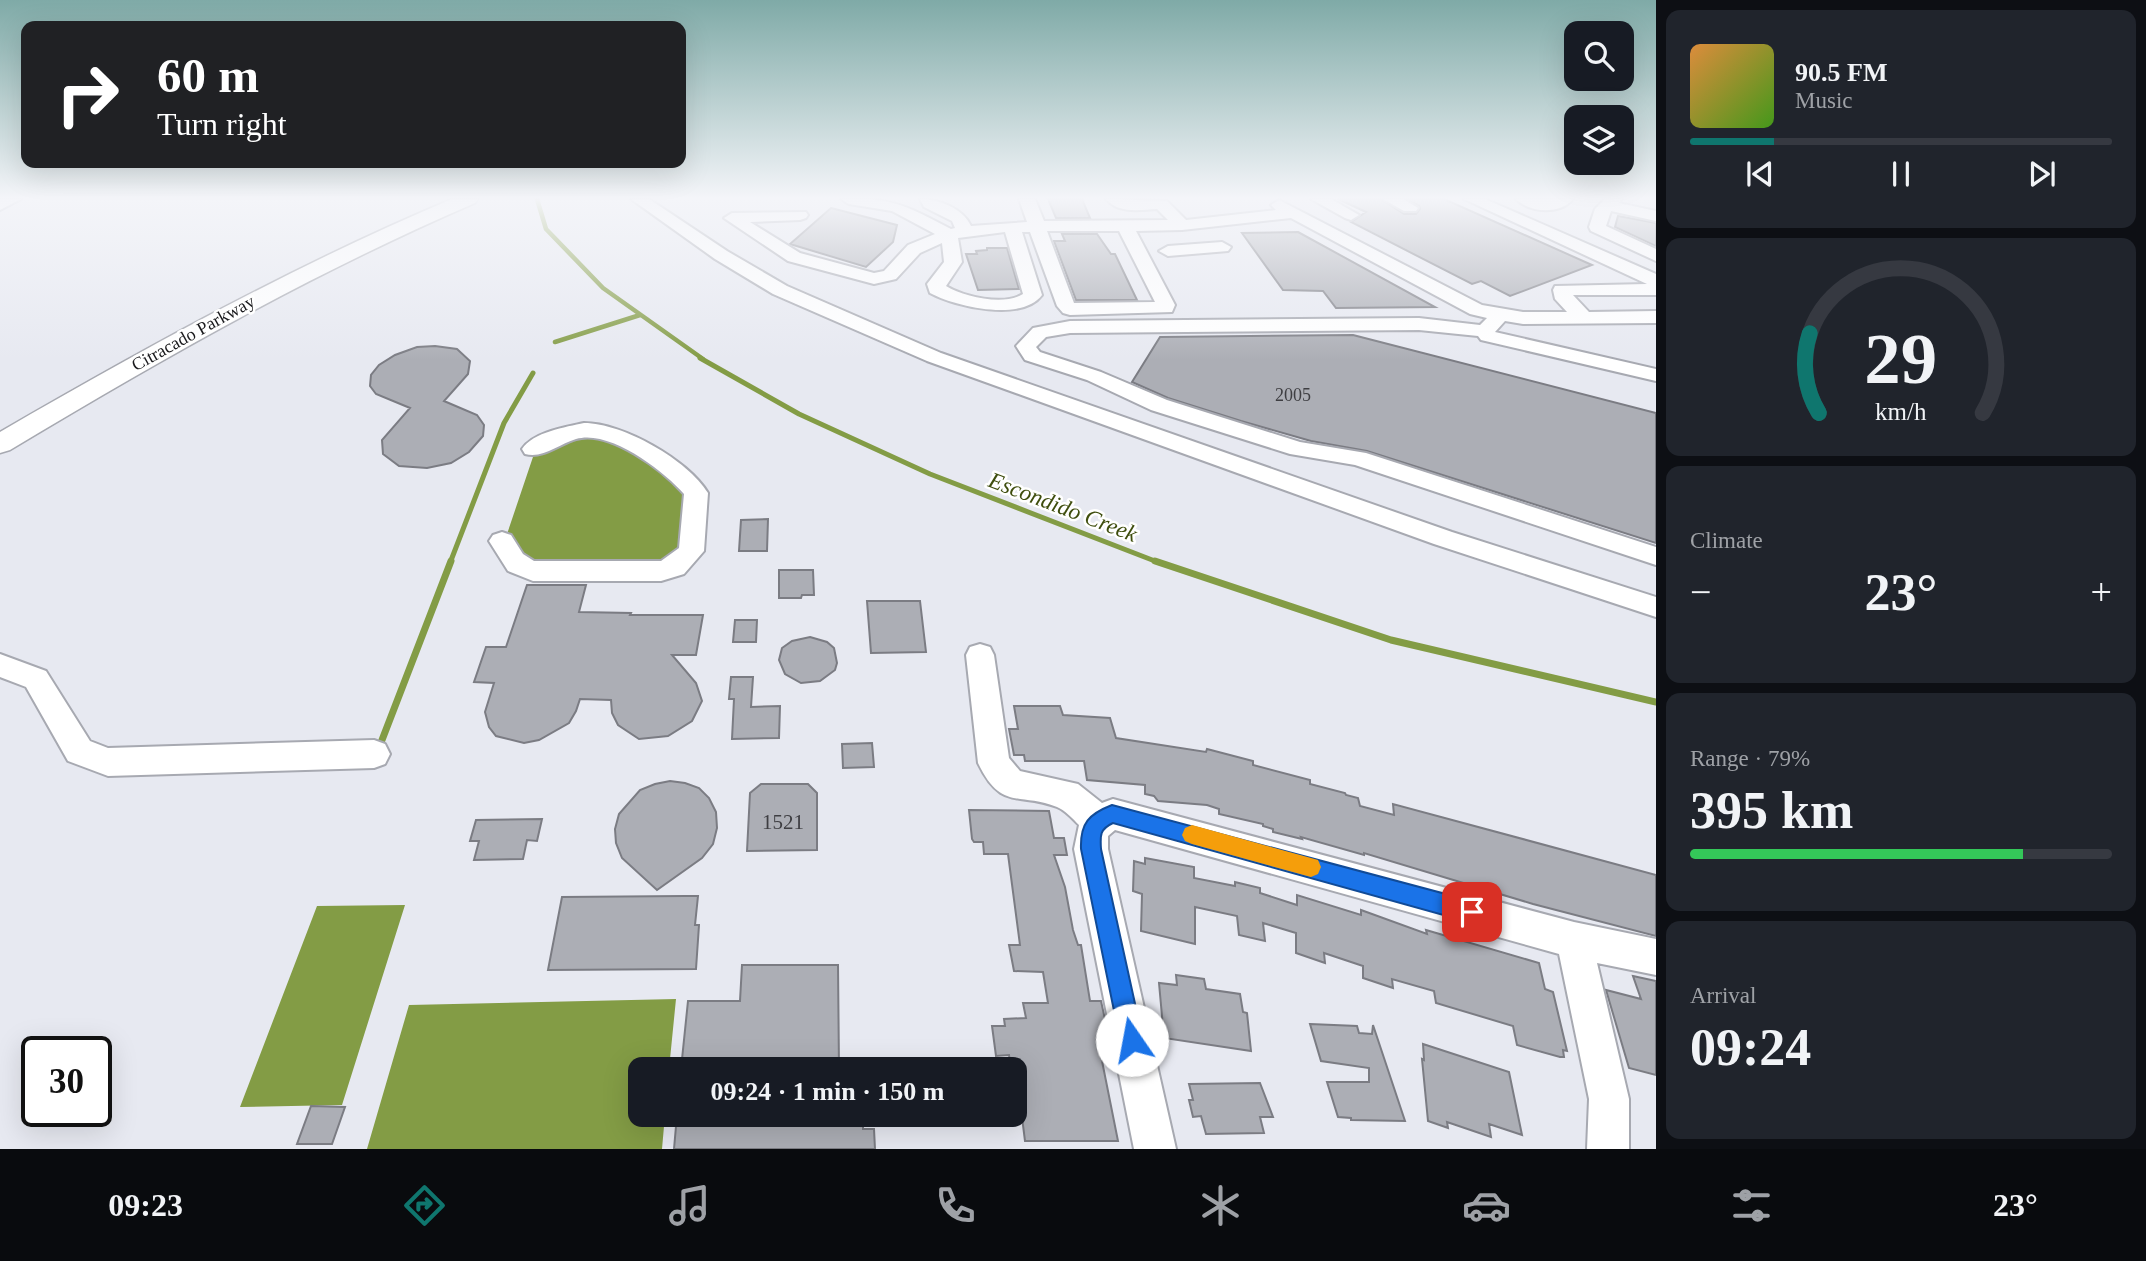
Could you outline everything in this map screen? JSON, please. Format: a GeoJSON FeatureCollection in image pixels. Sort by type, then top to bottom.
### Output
{"type":"FeatureCollection","features":[{"type":"Feature","properties":{"kind":"main road","name":"Citracado Parkway"},"geometry":{"type":"LineString","coordinates":[[4,433],[230,311],[345,253]]}},
{"type":"Feature","properties":{"kind":"street"},"geometry":{"type":"LineString","coordinates":[[718,253],[780,290],[934,357],[1443,538],[1656,607]]}},
{"type":"Feature","properties":{"kind":"street"},"geometry":{"type":"LineString","coordinates":[[787,253],[794,257],[874,279],[890,275],[910,253]]}},
{"type":"Feature","properties":{"kind":"street"},"geometry":{"type":"LineString","coordinates":[[954,253],[953,262],[936,285],[937,289],[949,296],[988,303],[1023,303],[1033,295],[1020,253]]}},
{"type":"Feature","properties":{"kind":"street"},"geometry":{"type":"LineString","coordinates":[[1226,253],[1234,263]]}},
{"type":"Feature","properties":{"kind":"street"},"geometry":{"type":"LineString","coordinates":[[1369,253],[1477,310],[1492,324]]}},
{"type":"Feature","properties":{"kind":"street"},"geometry":{"type":"LineString","coordinates":[[1592,253],[1656,281]]}},
{"type":"Feature","properties":{"kind":"street"},"geometry":{"type":"LineString","coordinates":[[1585,318],[1564,299],[1562,290],[1656,289]]}},
{"type":"Feature","properties":{"kind":"street"},"geometry":{"type":"LineString","coordinates":[[1656,317],[1492,324],[1070,327],[1041,332],[1026,346],[1032,356],[1094,376],[1159,405],[1298,449],[1358,458],[1656,556]]}},
{"type":"Feature","properties":{"kind":"street"},"geometry":{"type":"LineString","coordinates":[[1492,324],[1488,336],[1656,375]]}},
{"type":"Feature","properties":{"kind":"street"},"geometry":{"type":"LineString","coordinates":[[502,541],[511,560],[524,569],[533,571],[661,571],[675,567],[691,551],[696,493],[688,483],[628,439],[600,430],[571,431],[533,449]]}},
{"type":"Feature","properties":{"kind":"street"},"geometry":{"type":"LineString","coordinates":[[979,655],[994,763],[1011,784],[1066,794],[1098,820]]}},
{"type":"Feature","properties":{"kind":"street"},"geometry":{"type":"LineString","coordinates":[[0,665],[36,679],[79,751],[108,762],[374,754]]}},
{"type":"Feature","properties":{"kind":"street"},"geometry":{"type":"LineString","coordinates":[[1155,1149],[1091,849],[1090,832],[1098,820],[1112,814],[1574,940],[1656,957]]}},
{"type":"Feature","properties":{"kind":"street"},"geometry":{"type":"LineString","coordinates":[[1574,940],[1609,1099],[1608,1149]]}},
{"type":"Feature","properties":{"kind":"lane"},"geometry":{"type":"LineString","coordinates":[[1046,253],[1066,306],[1070,309],[1165,308],[1166,305],[1139,253]]}},
{"type":"Feature","properties":{"kind":"shaded area"},"geometry":{"type":"Polygon","coordinates":[[[600,432],[686,486],[688,540],[665,564],[530,566],[506,537],[535,451],[600,432]]]}},
{"type":"Feature","properties":{"kind":"shaded area"},"geometry":{"type":"Polygon","coordinates":[[[405,905],[342,1105],[240,1107],[317,906],[405,905]]]}},
{"type":"Feature","properties":{"kind":"shaded area"},"geometry":{"type":"Polygon","coordinates":[[[676,999],[670,1057],[628,1057],[628,1127],[664,1127],[662,1149],[367,1149],[409,1005],[676,999]]]}},
{"type":"Feature","properties":{"kind":"building"},"geometry":{"type":"Polygon","coordinates":[[[818,253],[882,253],[866,267],[818,253]]]}},
{"type":"Feature","properties":{"kind":"building"},"geometry":{"type":"Polygon","coordinates":[[[1008,253],[1019,289],[978,290],[966,254],[1008,253]]]}},
{"type":"Feature","properties":{"kind":"building"},"geometry":{"type":"Polygon","coordinates":[[[1058,253],[1115,254],[1137,300],[1076,300],[1058,253]]]}},
{"type":"Feature","properties":{"kind":"building"},"geometry":{"type":"Polygon","coordinates":[[[1256,253],[1336,253],[1435,307],[1336,308],[1323,291],[1283,290],[1256,253]]]}},
{"type":"Feature","properties":{"kind":"building"},"geometry":{"type":"Polygon","coordinates":[[[1411,253],[1564,253],[1592,265],[1510,296],[1481,281],[1472,284],[1411,253]]]}},
{"type":"Feature","properties":{"kind":"building"},"geometry":{"type":"Polygon","coordinates":[[[1353,335],[1656,413],[1656,543],[1367,451],[1311,441],[1241,421],[1168,398],[1132,382],[1160,337],[1353,335]]]}},
{"type":"Feature","properties":{"kind":"building"},"geometry":{"type":"Polygon","coordinates":[[[417,347],[457,349],[470,361],[468,374],[444,401],[477,415],[484,425],[483,436],[469,452],[451,463],[427,468],[399,466],[383,454],[382,440],[410,408],[376,394],[370,386],[371,375],[379,365],[395,355],[417,347]]]}},
{"type":"Feature","properties":{"kind":"building"},"geometry":{"type":"Polygon","coordinates":[[[768,519],[767,551],[739,551],[741,520],[768,519]]]}},
{"type":"Feature","properties":{"kind":"building"},"geometry":{"type":"Polygon","coordinates":[[[779,570],[813,570],[814,595],[779,598],[779,570]]]}},
{"type":"Feature","properties":{"kind":"building"},"geometry":{"type":"Polygon","coordinates":[[[527,585],[586,585],[579,612],[703,615],[696,655],[672,655],[696,683],[702,701],[692,721],[668,736],[639,739],[618,725],[612,713],[611,700],[580,699],[569,723],[539,740],[524,743],[496,736],[489,727],[485,712],[494,683],[474,682],[486,647],[506,647],[527,585]]]}},
{"type":"Feature","properties":{"kind":"building"},"geometry":{"type":"Polygon","coordinates":[[[867,601],[920,601],[926,652],[871,653],[867,601]]]}},
{"type":"Feature","properties":{"kind":"building"},"geometry":{"type":"Polygon","coordinates":[[[735,620],[757,620],[756,642],[733,642],[735,620]]]}},
{"type":"Feature","properties":{"kind":"building"},"geometry":{"type":"Polygon","coordinates":[[[810,637],[827,642],[834,648],[837,663],[835,670],[820,681],[801,683],[785,674],[779,660],[782,648],[792,641],[810,637]]]}},
{"type":"Feature","properties":{"kind":"building"},"geometry":{"type":"Polygon","coordinates":[[[731,677],[753,677],[751,707],[780,706],[779,738],[732,739],[734,699],[729,699],[731,677]]]}},
{"type":"Feature","properties":{"kind":"building"},"geometry":{"type":"Polygon","coordinates":[[[1014,706],[1060,706],[1063,715],[1110,718],[1116,738],[1206,752],[1207,749],[1253,761],[1253,765],[1310,780],[1310,784],[1345,793],[1358,798],[1360,806],[1394,815],[1393,804],[1656,875],[1656,936],[1533,904],[1364,853],[1273,832],[1273,829],[1263,824],[1219,814],[1219,809],[1207,805],[1158,801],[1154,796],[1145,794],[1145,785],[1087,780],[1084,761],[1025,761],[1024,755],[1014,755],[1009,729],[1018,729],[1014,706]]]}},
{"type":"Feature","properties":{"kind":"building"},"geometry":{"type":"Polygon","coordinates":[[[872,743],[874,767],[843,768],[842,744],[872,743]]]}},
{"type":"Feature","properties":{"kind":"building"},"geometry":{"type":"Polygon","coordinates":[[[670,781],[699,788],[709,798],[716,812],[717,828],[713,844],[702,858],[657,890],[622,858],[616,843],[615,829],[619,814],[640,790],[670,781]]]}},
{"type":"Feature","properties":{"kind":"building"},"geometry":{"type":"Polygon","coordinates":[[[761,784],[808,784],[817,793],[817,850],[747,851],[750,793],[761,784]]]}},
{"type":"Feature","properties":{"kind":"building"},"geometry":{"type":"Polygon","coordinates":[[[969,810],[1049,811],[1054,838],[1064,838],[1067,855],[1054,855],[1065,887],[1073,930],[1078,945],[1081,945],[1090,1001],[1101,1001],[1114,1061],[1102,1061],[1118,1141],[1025,1141],[1023,1127],[1027,1127],[1027,1057],[996,1056],[992,1026],[1005,1026],[1004,1019],[1026,1018],[1023,1003],[1048,1003],[1043,972],[1014,971],[1009,945],[1020,945],[1008,854],[984,854],[983,842],[974,842],[969,810]]]}},
{"type":"Feature","properties":{"kind":"building"},"geometry":{"type":"Polygon","coordinates":[[[542,819],[537,841],[527,840],[523,859],[474,860],[479,841],[470,841],[476,820],[542,819]]]}},
{"type":"Feature","properties":{"kind":"building"},"geometry":{"type":"Polygon","coordinates":[[[1145,858],[1194,867],[1194,878],[1235,886],[1235,882],[1260,888],[1260,893],[1297,905],[1297,895],[1361,915],[1361,910],[1427,934],[1426,930],[1539,963],[1545,989],[1553,992],[1567,1051],[1563,1050],[1564,1057],[1560,1057],[1517,1045],[1513,1026],[1436,1003],[1434,991],[1392,979],[1393,988],[1363,978],[1363,966],[1324,953],[1325,963],[1296,953],[1296,933],[1263,923],[1265,941],[1239,935],[1237,916],[1195,907],[1195,944],[1141,931],[1142,894],[1133,891],[1134,861],[1145,864],[1145,858]]]}},
{"type":"Feature","properties":{"kind":"building"},"geometry":{"type":"Polygon","coordinates":[[[698,896],[695,925],[699,925],[696,969],[548,970],[562,897],[698,896]]]}},
{"type":"Feature","properties":{"kind":"building"},"geometry":{"type":"Polygon","coordinates":[[[742,965],[838,965],[839,1057],[682,1057],[688,1001],[740,1001],[742,965]]]}},
{"type":"Feature","properties":{"kind":"building"},"geometry":{"type":"Polygon","coordinates":[[[1176,975],[1204,979],[1206,989],[1240,994],[1243,1012],[1247,1013],[1251,1051],[1164,1038],[1159,983],[1177,985],[1176,975]]]}},
{"type":"Feature","properties":{"kind":"building"},"geometry":{"type":"Polygon","coordinates":[[[1633,976],[1656,981],[1656,1075],[1629,1068],[1606,990],[1641,999],[1633,976]]]}},
{"type":"Feature","properties":{"kind":"building"},"geometry":{"type":"Polygon","coordinates":[[[1310,1024],[1357,1026],[1359,1033],[1372,1034],[1373,1025],[1405,1121],[1351,1120],[1338,1117],[1327,1082],[1369,1082],[1369,1068],[1321,1061],[1310,1024]]]}},
{"type":"Feature","properties":{"kind":"building"},"geometry":{"type":"Polygon","coordinates":[[[1423,1044],[1509,1072],[1522,1135],[1489,1124],[1491,1137],[1447,1122],[1448,1128],[1428,1121],[1423,1044]]]}},
{"type":"Feature","properties":{"kind":"building"},"geometry":{"type":"Polygon","coordinates":[[[1260,1083],[1273,1117],[1260,1117],[1264,1133],[1206,1134],[1201,1116],[1193,1117],[1189,1084],[1260,1083]]]}},
{"type":"Feature","properties":{"kind":"building"},"geometry":{"type":"Polygon","coordinates":[[[311,1106],[345,1107],[332,1144],[297,1144],[311,1106]]]}},
{"type":"Feature","properties":{"kind":"building"},"geometry":{"type":"Polygon","coordinates":[[[676,1127],[863,1127],[874,1129],[875,1149],[674,1149],[676,1127]]]}},
{"type":"Feature","properties":{"kind":"waterway","name":"Escondido Creek"},"geometry":{"type":"LineString","coordinates":[[569,253],[603,288],[703,359]]}},
{"type":"Feature","properties":{"kind":"waterway"},"geometry":{"type":"LineString","coordinates":[[555,342],[640,315]]}},
{"type":"Feature","properties":{"kind":"waterway","name":"Escondido Creek"},"geometry":{"type":"LineString","coordinates":[[700,358],[799,414],[930,474],[1160,563]]}},
{"type":"Feature","properties":{"kind":"waterway"},"geometry":{"type":"LineString","coordinates":[[450,563],[504,423],[533,373]]}},
{"type":"Feature","properties":{"kind":"waterway"},"geometry":{"type":"LineString","coordinates":[[382,740],[451,561]]}},
{"type":"Feature","properties":{"kind":"waterway","name":"Escondido Creek"},"geometry":{"type":"LineString","coordinates":[[1155,561],[1391,640],[1656,702]]}},
{"type":"Feature","properties":{"kind":"slow traffic"},"geometry":{"type":"LineString","coordinates":[[1192,835],[1311,867]]}},
{"type":"Feature","properties":{"kind":"route"},"geometry":{"type":"LineString","coordinates":[[1132,1040],[1091,849],[1090,832],[1098,820],[1112,814],[1472,912]]}}]}
